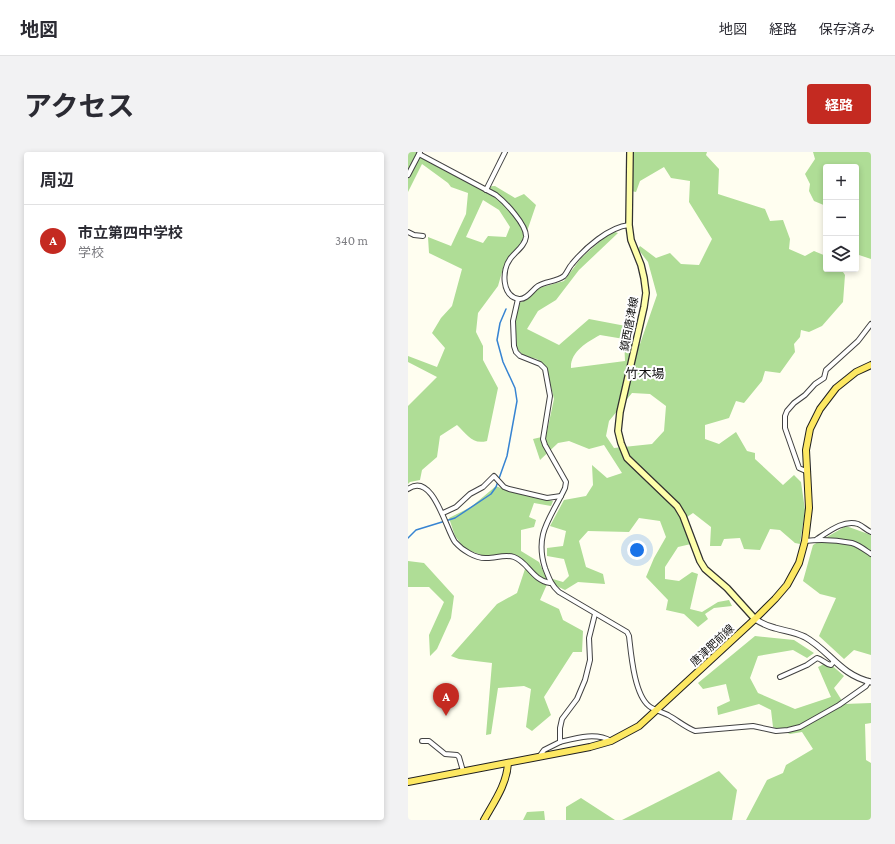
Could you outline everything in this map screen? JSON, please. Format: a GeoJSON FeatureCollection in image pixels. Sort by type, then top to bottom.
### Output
{"type":"FeatureCollection","features":[{"type":"Feature","properties":{"kind":"main road","name":"鎮西唐津線"},"geometry":{"type":"LineString","coordinates":[[630,152],[629,225],[631,240],[641,265],[646,293],[620,412],[618,431],[620,443],[627,458],[680,511],[700,561],[705,569],[727,588],[755,619]]}},
{"type":"Feature","properties":{"kind":"main road","name":"唐津肥前線"},"geometry":{"type":"LineString","coordinates":[[408,782],[539,757],[611,741],[639,726],[755,619],[787,585],[799,563],[805,541],[809,508],[806,450],[810,429],[820,409],[836,388],[856,372],[871,365]]}},
{"type":"Feature","properties":{"kind":"main road"},"geometry":{"type":"LineString","coordinates":[[484,820],[504,782],[507,774],[508,763]]}},
{"type":"Feature","properties":{"kind":"street"},"geometry":{"type":"LineString","coordinates":[[486,190],[505,152]]}},
{"type":"Feature","properties":{"kind":"street"},"geometry":{"type":"LineString","coordinates":[[408,175],[420,153],[506,203],[525,232],[525,241],[509,259],[504,278],[504,286],[507,291],[518,299],[527,297],[538,286],[546,282],[558,280],[565,275],[571,265],[582,253],[606,234],[613,229],[629,225]]}},
{"type":"Feature","properties":{"kind":"street"},"geometry":{"type":"LineString","coordinates":[[408,232],[423,236]]}},
{"type":"Feature","properties":{"kind":"street"},"geometry":{"type":"LineString","coordinates":[[518,299],[513,321],[514,346],[516,352],[520,356],[540,364],[545,370],[550,404],[543,439],[566,482],[565,488],[541,537],[541,551],[550,583]]}},
{"type":"Feature","properties":{"kind":"street"},"geometry":{"type":"LineString","coordinates":[[808,472],[799,468],[793,454],[784,422],[787,411],[815,384],[824,378],[826,370],[858,341],[871,324]]}},
{"type":"Feature","properties":{"kind":"street"},"geometry":{"type":"LineString","coordinates":[[443,515],[456,507],[470,494],[483,487],[494,476],[504,487],[509,489],[547,498],[561,496]]}},
{"type":"Feature","properties":{"kind":"street"},"geometry":{"type":"LineString","coordinates":[[408,489],[414,486],[421,487],[428,491],[437,503],[454,540],[462,549],[481,558],[507,556],[519,560],[532,574],[550,583],[559,592],[627,632],[629,636],[637,686],[645,702],[649,706],[669,715],[686,727],[695,731],[754,726],[776,731],[800,727],[839,705],[866,686],[870,681],[855,678],[845,671],[817,645],[805,637],[766,625],[755,619]]}},
{"type":"Feature","properties":{"kind":"street"},"geometry":{"type":"LineString","coordinates":[[817,539],[832,528],[854,523],[871,532]]}},
{"type":"Feature","properties":{"kind":"street"},"geometry":{"type":"LineString","coordinates":[[805,541],[817,539],[852,543],[871,554]]}},
{"type":"Feature","properties":{"kind":"street"},"geometry":{"type":"LineString","coordinates":[[560,742],[560,728],[562,719],[577,699],[585,680],[590,660],[589,638],[595,614]]}},
{"type":"Feature","properties":{"kind":"street"},"geometry":{"type":"LineString","coordinates":[[780,677],[807,665],[817,658],[820,658],[828,664],[831,664],[834,661]]}},
{"type":"Feature","properties":{"kind":"street"},"geometry":{"type":"LineString","coordinates":[[539,757],[544,750],[560,742],[589,736],[604,737],[611,741]]}},
{"type":"Feature","properties":{"kind":"street"},"geometry":{"type":"LineString","coordinates":[[422,740],[429,741],[441,752],[460,757],[463,771]]}},
{"type":"Feature","properties":{"kind":"green space"},"geometry":{"type":"Polygon","coordinates":[[[408,152],[418,152],[479,187],[495,186],[515,198],[524,194],[536,205],[522,246],[504,265],[498,286],[478,313],[476,332],[483,346],[483,360],[498,388],[487,441],[482,442],[470,438],[457,425],[440,436],[437,457],[422,470],[420,480],[410,482],[408,484],[408,406],[437,377],[408,362],[408,356],[437,367],[445,348],[432,333],[441,318],[452,306],[462,269],[429,253],[428,237],[451,246],[466,214],[468,193],[451,187],[448,183],[422,164],[408,192],[408,152]],[[483,200],[466,237],[483,243],[488,236],[506,237],[510,227],[499,210],[483,200]]]}},
{"type":"Feature","properties":{"kind":"green space"},"geometry":{"type":"Polygon","coordinates":[[[632,152],[707,152],[706,155],[719,169],[718,194],[765,209],[770,221],[783,220],[790,239],[789,249],[805,256],[814,251],[823,255],[823,272],[843,272],[845,275],[843,302],[822,326],[809,332],[801,330],[800,337],[794,344],[795,352],[780,373],[765,371],[762,381],[744,403],[736,401],[729,418],[705,425],[705,439],[719,444],[736,432],[747,451],[755,453],[755,459],[783,485],[794,475],[801,482],[805,510],[800,544],[795,543],[780,530],[770,529],[760,550],[744,549],[740,538],[724,539],[721,546],[710,546],[711,527],[693,513],[684,519],[691,544],[678,547],[665,567],[665,579],[679,581],[692,572],[698,574],[690,609],[702,612],[718,602],[729,600],[732,606],[714,608],[705,614],[708,619],[698,627],[684,614],[666,610],[668,600],[646,577],[654,558],[666,537],[660,521],[639,518],[629,532],[588,531],[579,541],[586,567],[603,574],[605,584],[578,582],[565,590],[548,582],[540,600],[559,609],[563,620],[583,631],[582,652],[573,652],[544,697],[551,715],[532,731],[526,727],[531,689],[524,686],[498,688],[491,734],[486,735],[492,663],[459,659],[451,656],[497,604],[517,593],[527,563],[514,554],[484,556],[465,549],[455,536],[449,518],[471,507],[496,486],[508,491],[553,501],[551,506],[534,503],[529,517],[536,520],[534,527],[521,530],[521,551],[539,562],[546,577],[563,582],[569,576],[564,559],[547,556],[547,548],[563,546],[566,531],[550,526],[564,500],[586,496],[593,485],[592,465],[607,478],[622,473],[604,445],[589,449],[569,441],[558,443],[540,460],[533,439],[546,436],[554,399],[546,367],[537,359],[524,356],[517,349],[515,320],[519,303],[528,299],[539,288],[564,281],[581,258],[612,231],[618,233],[579,270],[556,300],[538,311],[527,329],[559,345],[589,319],[631,327],[632,343],[640,344],[657,295],[648,262],[638,249],[640,246],[656,258],[670,253],[681,264],[699,265],[712,239],[689,202],[690,181],[671,178],[664,167],[640,181],[636,192],[631,191],[632,152]],[[600,335],[585,344],[576,352],[571,362],[571,368],[625,361],[624,339],[600,335]],[[632,393],[609,421],[606,436],[614,448],[652,444],[664,431],[666,406],[650,394],[632,393]]]}},
{"type":"Feature","properties":{"kind":"green space"},"geometry":{"type":"Polygon","coordinates":[[[813,152],[871,152],[871,259],[859,255],[859,164],[823,164],[823,205],[814,201],[809,191],[810,184],[805,174],[815,159],[813,152]]]}},
{"type":"Feature","properties":{"kind":"green space"},"geometry":{"type":"Polygon","coordinates":[[[846,526],[871,535],[871,655],[854,650],[844,659],[819,636],[836,598],[820,594],[803,581],[813,545],[846,526]]]}},
{"type":"Feature","properties":{"kind":"green space"},"geometry":{"type":"Polygon","coordinates":[[[408,561],[424,563],[454,596],[451,618],[437,649],[430,656],[429,635],[444,602],[429,587],[408,587],[408,561]]]}},
{"type":"Feature","properties":{"kind":"green space"},"geometry":{"type":"Polygon","coordinates":[[[755,636],[794,640],[814,653],[807,658],[793,650],[758,656],[750,678],[758,693],[795,709],[831,697],[818,667],[828,662],[844,676],[834,688],[844,704],[871,703],[871,723],[865,724],[866,760],[871,763],[871,820],[746,820],[767,780],[783,773],[786,765],[813,749],[802,732],[790,734],[773,727],[771,710],[759,704],[718,715],[717,707],[730,701],[726,684],[703,689],[698,683],[755,636]]]}},
{"type":"Feature","properties":{"kind":"green space"},"geometry":{"type":"Polygon","coordinates":[[[719,771],[737,790],[732,820],[622,820],[719,771]]]}},
{"type":"Feature","properties":{"kind":"green space"},"geometry":{"type":"Polygon","coordinates":[[[581,798],[615,820],[566,820],[566,807],[581,798]]]}},
{"type":"Feature","properties":{"kind":"green space"},"geometry":{"type":"Polygon","coordinates":[[[544,811],[545,820],[523,820],[527,812],[544,811]]]}},
{"type":"Feature","properties":{"kind":"waterway"},"geometry":{"type":"LineString","coordinates":[[408,538],[416,530],[455,518],[491,494],[496,487],[507,456],[517,401],[515,388],[503,362],[497,340],[500,323],[506,309]]}},
{"type":"Feature","properties":{"kind":"place","name":"市立第四中学校"},"geometry":{"type":"Point","coordinates":[446,716]}},
{"type":"Feature","properties":{"kind":"district","name":"竹木場"},"geometry":{"type":"Point","coordinates":[645,373]}}]}
